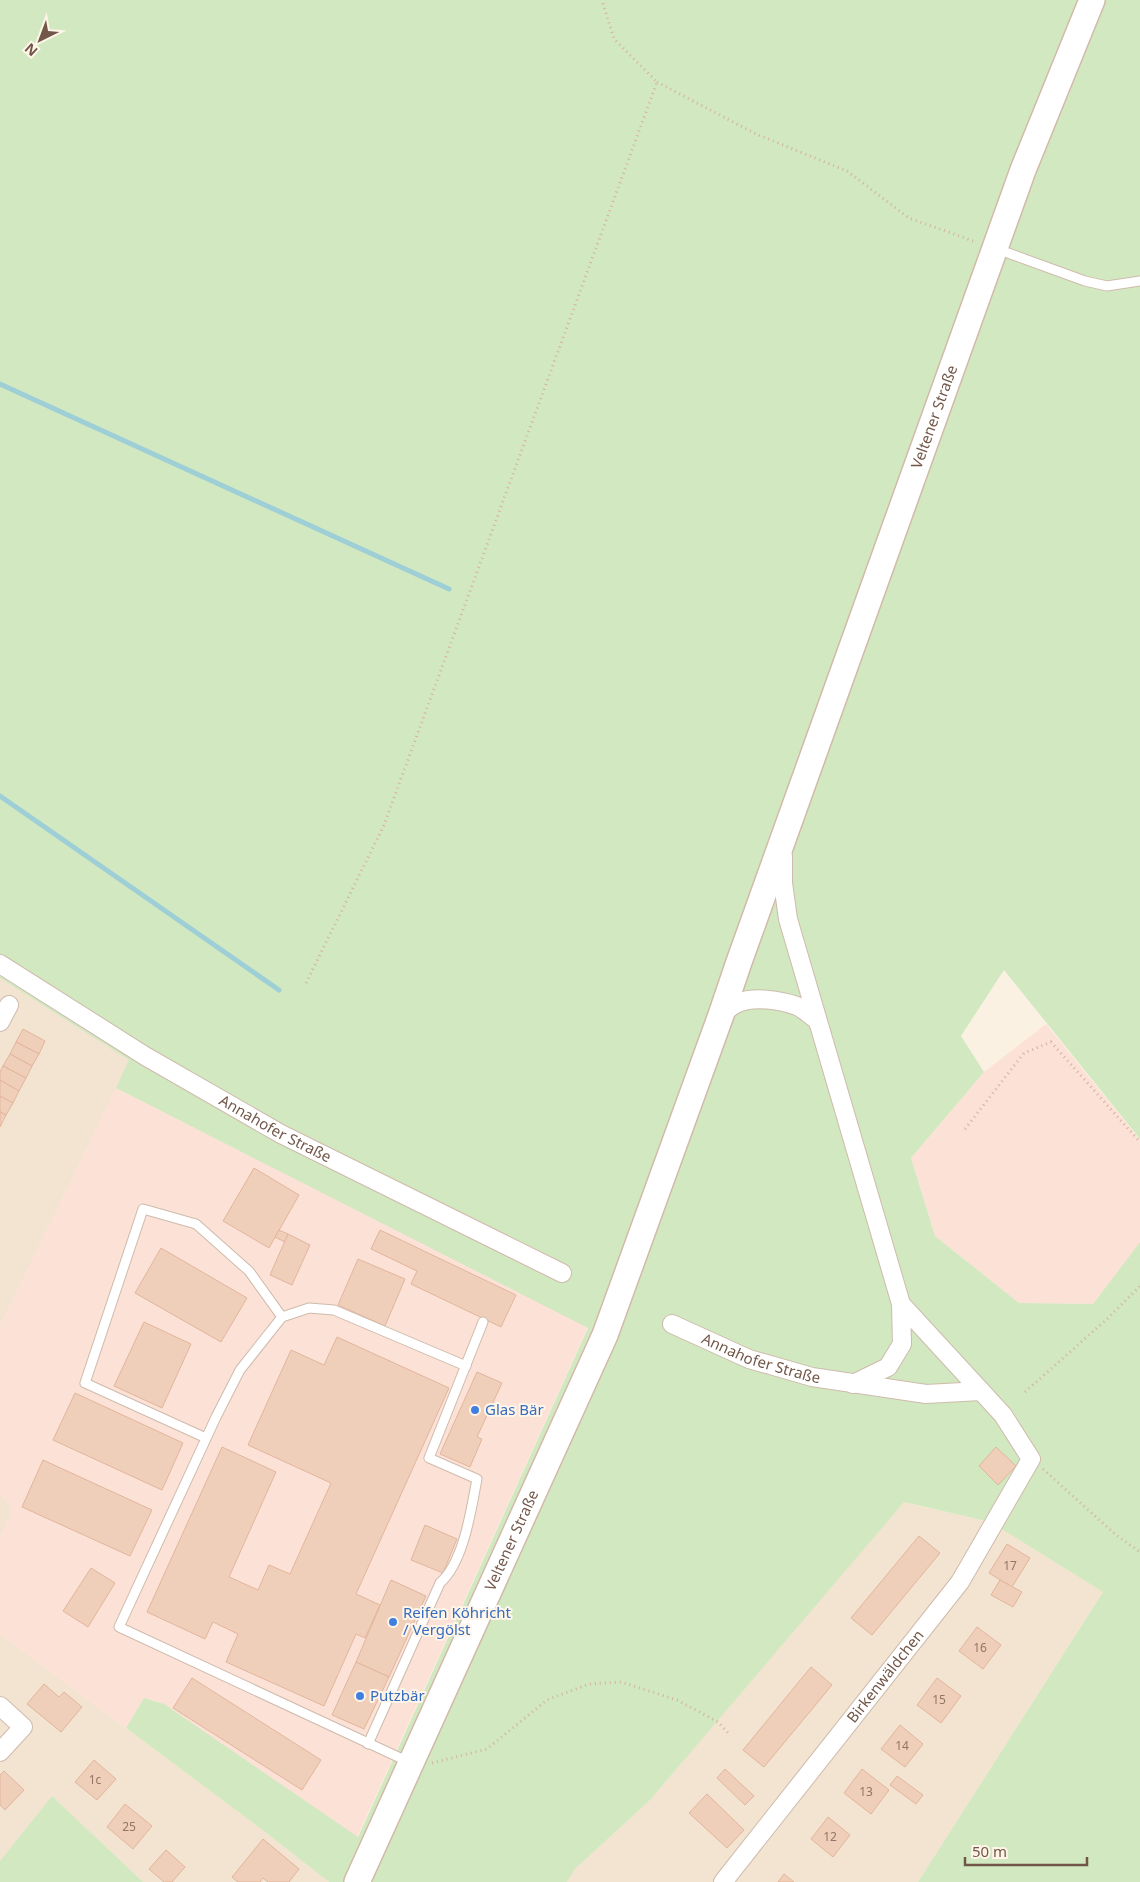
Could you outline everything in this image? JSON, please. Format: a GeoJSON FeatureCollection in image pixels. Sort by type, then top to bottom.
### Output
{"type":"FeatureCollection","features":[{"type":"Feature","properties":{"kind":"main road","name":"Veltener Straße"},"geometry":{"type":"LineString","coordinates":[[357,1882],[605,1335],[994,248],[1023,170],[1092,0]]}},
{"type":"Feature","properties":{"kind":"street"},"geometry":{"type":"LineString","coordinates":[[784,836],[783,883],[788,919],[901,1304],[902,1344],[888,1367],[852,1384]]}},
{"type":"Feature","properties":{"kind":"street","name":"Annahofer Straße"},"geometry":{"type":"LineString","coordinates":[[0,964],[145,1056],[281,1134],[562,1273]]}},
{"type":"Feature","properties":{"kind":"street"},"geometry":{"type":"LineString","coordinates":[[721,1015],[740,1002],[752,1000],[772,1001],[798,1006],[817,1020]]}},
{"type":"Feature","properties":{"kind":"street"},"geometry":{"type":"LineString","coordinates":[[0,1022],[9,1005]]}},
{"type":"Feature","properties":{"kind":"street"},"geometry":{"type":"LineString","coordinates":[[901,1304],[1003,1415],[1031,1459]]}},
{"type":"Feature","properties":{"kind":"street","name":"Annahofer Straße"},"geometry":{"type":"LineString","coordinates":[[672,1324],[749,1358],[812,1378],[926,1394],[980,1391]]}},
{"type":"Feature","properties":{"kind":"street","name":"Birkenwäldchen"},"geometry":{"type":"LineString","coordinates":[[724,1882],[960,1582],[1031,1459]]}},
{"type":"Feature","properties":{"kind":"street"},"geometry":{"type":"LineString","coordinates":[[0,1706],[23,1727],[0,1752]]}},
{"type":"Feature","properties":{"kind":"lane"},"geometry":{"type":"LineString","coordinates":[[994,248],[1085,282],[1107,286],[1140,281]]}},
{"type":"Feature","properties":{"kind":"lane"},"geometry":{"type":"LineString","coordinates":[[206,1438],[85,1383],[143,1209],[196,1224],[249,1271],[282,1317]]}},
{"type":"Feature","properties":{"kind":"lane"},"geometry":{"type":"LineString","coordinates":[[412,1763],[119,1627],[206,1438],[240,1370],[282,1317],[309,1308],[334,1310],[466,1366]]}},
{"type":"Feature","properties":{"kind":"lane"},"geometry":{"type":"LineString","coordinates":[[368,1744],[440,1583],[448,1576],[466,1533],[477,1480],[429,1458],[483,1322]]}},
{"type":"Feature","properties":{"kind":"path"},"geometry":{"type":"LineString","coordinates":[[602,0],[614,39],[657,82],[756,134],[847,171],[909,218],[994,248]]}},
{"type":"Feature","properties":{"kind":"path"},"geometry":{"type":"LineString","coordinates":[[306,983],[384,825],[657,82]]}},
{"type":"Feature","properties":{"kind":"path"},"geometry":{"type":"LineString","coordinates":[[965,1129],[1024,1053],[1051,1042],[1140,1142]]}},
{"type":"Feature","properties":{"kind":"path"},"geometry":{"type":"LineString","coordinates":[[1025,1392],[1107,1319],[1140,1286]]}},
{"type":"Feature","properties":{"kind":"path"},"geometry":{"type":"LineString","coordinates":[[1031,1459],[1116,1534],[1140,1552]]}},
{"type":"Feature","properties":{"kind":"path"},"geometry":{"type":"LineString","coordinates":[[412,1763],[436,1763],[487,1749],[547,1700],[589,1684],[621,1682],[677,1700],[718,1722],[730,1735]]}},
{"type":"Feature","properties":{"kind":"shaded area"},"geometry":{"type":"Polygon","coordinates":[[[0,978],[130,1060],[0,1326],[0,978]]]}},
{"type":"Feature","properties":{"kind":"shaded area"},"geometry":{"type":"Polygon","coordinates":[[[1046,1024],[1140,1140],[1140,1242],[1093,1304],[1019,1303],[935,1236],[911,1158],[984,1072],[1046,1024]]]}},
{"type":"Feature","properties":{"kind":"shaded area"},"geometry":{"type":"Polygon","coordinates":[[[116,1088],[588,1327],[357,1837],[164,1704],[144,1698],[126,1728],[0,1634],[0,1536],[13,1509],[0,1494],[0,1326],[116,1088]]]}},
{"type":"Feature","properties":{"kind":"shaded area"},"geometry":{"type":"Polygon","coordinates":[[[0,1494],[13,1509],[0,1536],[0,1494]]]}},
{"type":"Feature","properties":{"kind":"shaded area"},"geometry":{"type":"Polygon","coordinates":[[[903,1502],[990,1522],[1103,1592],[918,1882],[567,1882],[575,1869],[650,1800],[903,1502]]]}},
{"type":"Feature","properties":{"kind":"shaded area"},"geometry":{"type":"Polygon","coordinates":[[[0,1634],[260,1828],[329,1882],[143,1882],[52,1796],[0,1861],[0,1634]]]}},
{"type":"Feature","properties":{"kind":"green space"},"geometry":{"type":"Polygon","coordinates":[[[0,0],[1140,0],[1140,1139],[1004,970],[961,1036],[984,1072],[911,1158],[935,1236],[1019,1303],[1093,1304],[1140,1242],[1140,1882],[918,1882],[1103,1592],[990,1522],[904,1502],[650,1800],[575,1869],[567,1882],[329,1882],[126,1728],[144,1698],[164,1704],[358,1837],[588,1328],[116,1088],[129,1060],[0,978],[0,0]]]}},
{"type":"Feature","properties":{"kind":"green space"},"geometry":{"type":"Polygon","coordinates":[[[52,1796],[143,1882],[0,1882],[0,1861],[52,1796]]]}},
{"type":"Feature","properties":{"kind":"building"},"geometry":{"type":"Polygon","coordinates":[[[23,1029],[45,1041],[39,1054],[16,1042],[23,1029]]]}},
{"type":"Feature","properties":{"kind":"building"},"geometry":{"type":"Polygon","coordinates":[[[16,1042],[39,1054],[32,1066],[10,1054],[16,1042]]]}},
{"type":"Feature","properties":{"kind":"building"},"geometry":{"type":"Polygon","coordinates":[[[10,1054],[32,1066],[26,1078],[3,1066],[10,1054]]]}},
{"type":"Feature","properties":{"kind":"building"},"geometry":{"type":"Polygon","coordinates":[[[3,1066],[26,1078],[19,1091],[0,1080],[0,1072],[3,1066]]]}},
{"type":"Feature","properties":{"kind":"building"},"geometry":{"type":"Polygon","coordinates":[[[0,1080],[19,1091],[13,1103],[0,1096],[0,1080]]]}},
{"type":"Feature","properties":{"kind":"building"},"geometry":{"type":"Polygon","coordinates":[[[0,1096],[13,1103],[6,1115],[0,1112],[0,1096]]]}},
{"type":"Feature","properties":{"kind":"building"},"geometry":{"type":"Polygon","coordinates":[[[0,1112],[6,1115],[0,1127],[0,1112]]]}},
{"type":"Feature","properties":{"kind":"building"},"geometry":{"type":"Polygon","coordinates":[[[254,1168],[299,1195],[269,1248],[223,1221],[254,1168]]]}},
{"type":"Feature","properties":{"kind":"building"},"geometry":{"type":"Polygon","coordinates":[[[279,1230],[288,1234],[285,1242],[275,1237],[279,1230]]]}},
{"type":"Feature","properties":{"kind":"building"},"geometry":{"type":"Polygon","coordinates":[[[380,1230],[516,1295],[501,1327],[411,1284],[417,1271],[371,1249],[380,1230]]]}},
{"type":"Feature","properties":{"kind":"building"},"geometry":{"type":"Polygon","coordinates":[[[288,1234],[310,1245],[292,1285],[270,1275],[288,1234]]]}},
{"type":"Feature","properties":{"kind":"building"},"geometry":{"type":"Polygon","coordinates":[[[161,1248],[247,1298],[221,1342],[135,1293],[161,1248]]]}},
{"type":"Feature","properties":{"kind":"building"},"geometry":{"type":"Polygon","coordinates":[[[358,1259],[405,1279],[385,1326],[338,1305],[358,1259]]]}},
{"type":"Feature","properties":{"kind":"building"},"geometry":{"type":"Polygon","coordinates":[[[144,1322],[191,1344],[162,1408],[114,1386],[144,1322]]]}},
{"type":"Feature","properties":{"kind":"building"},"geometry":{"type":"Polygon","coordinates":[[[337,1337],[449,1388],[356,1594],[380,1605],[365,1638],[356,1634],[324,1706],[226,1662],[238,1634],[213,1622],[205,1639],[147,1612],[222,1447],[276,1472],[229,1577],[258,1590],[269,1565],[290,1574],[331,1483],[248,1445],[291,1350],[324,1365],[337,1337]]]}},
{"type":"Feature","properties":{"kind":"building","name":"Glas Bär"},"geometry":{"type":"Polygon","coordinates":[[[477,1372],[502,1383],[477,1437],[482,1439],[470,1467],[440,1454],[477,1372]]]}},
{"type":"Feature","properties":{"kind":"building"},"geometry":{"type":"Polygon","coordinates":[[[75,1393],[183,1443],[162,1490],[53,1440],[75,1393]]]}},
{"type":"Feature","properties":{"kind":"building"},"geometry":{"type":"Polygon","coordinates":[[[996,1447],[1016,1466],[998,1485],[979,1466],[996,1447]]]}},
{"type":"Feature","properties":{"kind":"building"},"geometry":{"type":"Polygon","coordinates":[[[43,1460],[152,1510],[130,1556],[22,1507],[43,1460]]]}},
{"type":"Feature","properties":{"kind":"building"},"geometry":{"type":"Polygon","coordinates":[[[425,1525],[457,1539],[443,1573],[411,1560],[425,1525]]]}},
{"type":"Feature","properties":{"kind":"building"},"geometry":{"type":"Polygon","coordinates":[[[919,1536],[940,1553],[872,1635],[851,1618],[919,1536]]]}},
{"type":"Feature","properties":{"kind":"building"},"geometry":{"type":"Polygon","coordinates":[[[1007,1544],[1030,1558],[1012,1587],[989,1573],[1007,1544]]]}},
{"type":"Feature","properties":{"kind":"building"},"geometry":{"type":"Polygon","coordinates":[[[91,1568],[115,1583],[88,1627],[63,1611],[91,1568]]]}},
{"type":"Feature","properties":{"kind":"building","name":"Reifen Köhricht / Vergölst"},"geometry":{"type":"Polygon","coordinates":[[[391,1580],[426,1596],[389,1677],[356,1662],[391,1580]]]}},
{"type":"Feature","properties":{"kind":"building"},"geometry":{"type":"Polygon","coordinates":[[[1000,1580],[1022,1592],[1013,1607],[991,1595],[1000,1580]]]}},
{"type":"Feature","properties":{"kind":"building"},"geometry":{"type":"Polygon","coordinates":[[[977,1627],[1001,1645],[983,1669],[959,1651],[977,1627]]]}},
{"type":"Feature","properties":{"kind":"building","name":"Putzbär"},"geometry":{"type":"Polygon","coordinates":[[[356,1662],[389,1677],[364,1729],[332,1715],[356,1662]]]}},
{"type":"Feature","properties":{"kind":"building"},"geometry":{"type":"Polygon","coordinates":[[[811,1667],[832,1685],[764,1767],[743,1750],[811,1667]]]}},
{"type":"Feature","properties":{"kind":"building"},"geometry":{"type":"Polygon","coordinates":[[[192,1678],[321,1760],[302,1790],[173,1708],[192,1678]]]}},
{"type":"Feature","properties":{"kind":"building"},"geometry":{"type":"Polygon","coordinates":[[[937,1678],[961,1696],[941,1723],[917,1705],[937,1678]]]}},
{"type":"Feature","properties":{"kind":"building"},"geometry":{"type":"Polygon","coordinates":[[[44,1684],[59,1697],[64,1692],[82,1707],[61,1732],[27,1704],[44,1684]]]}},
{"type":"Feature","properties":{"kind":"building"},"geometry":{"type":"Polygon","coordinates":[[[900,1725],[923,1744],[905,1767],[881,1749],[900,1725]]]}},
{"type":"Feature","properties":{"kind":"building"},"geometry":{"type":"Polygon","coordinates":[[[94,1760],[116,1779],[97,1800],[75,1782],[94,1760]]]}},
{"type":"Feature","properties":{"kind":"building"},"geometry":{"type":"Polygon","coordinates":[[[725,1769],[754,1796],[745,1805],[717,1778],[725,1769]]]}},
{"type":"Feature","properties":{"kind":"building"},"geometry":{"type":"Polygon","coordinates":[[[862,1769],[889,1790],[871,1814],[844,1793],[862,1769]]]}},
{"type":"Feature","properties":{"kind":"building"},"geometry":{"type":"Polygon","coordinates":[[[4,1771],[24,1790],[5,1810],[0,1805],[0,1775],[4,1771]]]}},
{"type":"Feature","properties":{"kind":"building"},"geometry":{"type":"Polygon","coordinates":[[[897,1776],[923,1795],[916,1804],[890,1785],[897,1776]]]}},
{"type":"Feature","properties":{"kind":"building"},"geometry":{"type":"Polygon","coordinates":[[[707,1794],[744,1830],[727,1848],[689,1813],[707,1794]]]}},
{"type":"Feature","properties":{"kind":"building"},"geometry":{"type":"Polygon","coordinates":[[[125,1804],[152,1826],[133,1849],[107,1827],[125,1804]]]}},
{"type":"Feature","properties":{"kind":"building"},"geometry":{"type":"Polygon","coordinates":[[[828,1817],[850,1835],[833,1857],[811,1839],[828,1817]]]}},
{"type":"Feature","properties":{"kind":"building"},"geometry":{"type":"Polygon","coordinates":[[[263,1839],[299,1869],[289,1882],[268,1882],[263,1878],[260,1882],[238,1882],[232,1877],[263,1839]]]}},
{"type":"Feature","properties":{"kind":"building"},"geometry":{"type":"Polygon","coordinates":[[[166,1850],[185,1867],[172,1882],[164,1882],[149,1869],[166,1850]]]}},
{"type":"Feature","properties":{"kind":"building"},"geometry":{"type":"Polygon","coordinates":[[[784,1874],[794,1882],[778,1882],[784,1874]]]}},
{"type":"Feature","properties":{"kind":"waterway"},"geometry":{"type":"LineString","coordinates":[[0,384],[449,589]]}},
{"type":"Feature","properties":{"kind":"waterway"},"geometry":{"type":"LineString","coordinates":[[0,796],[279,990]]}},
{"type":"Feature","properties":{"kind":"place","name":"Glas Bär"},"geometry":{"type":"Point","coordinates":[475,1410]}},
{"type":"Feature","properties":{"kind":"place","name":"Reifen Köhricht / Vergölst"},"geometry":{"type":"Point","coordinates":[393,1622]}},
{"type":"Feature","properties":{"kind":"place","name":"Putzbär"},"geometry":{"type":"Point","coordinates":[360,1696]}}]}
